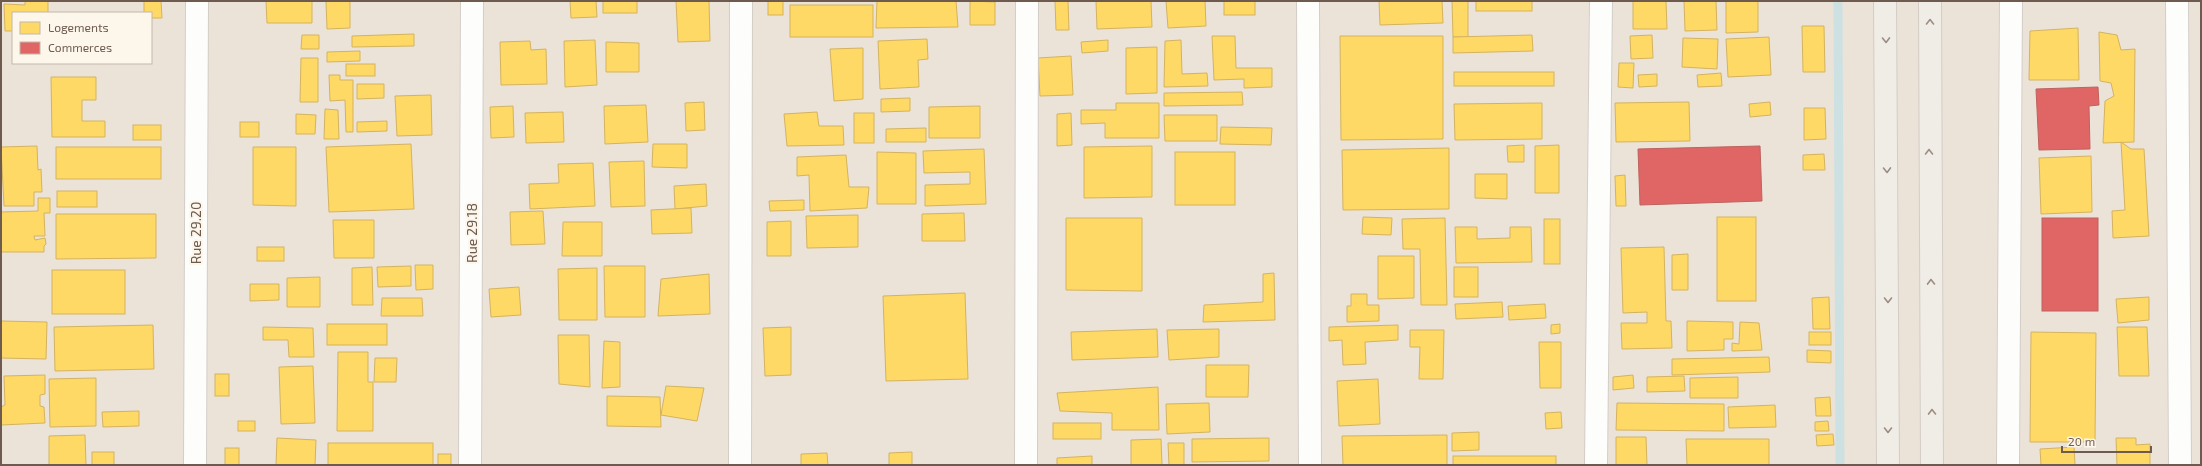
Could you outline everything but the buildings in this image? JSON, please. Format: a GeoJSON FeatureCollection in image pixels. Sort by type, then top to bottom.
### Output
{"type":"FeatureCollection","features":[{"type":"Feature","properties":{"kind":"main road"},"geometry":{"type":"LineString","coordinates":[[1885,1],[1888,465]]}},
{"type":"Feature","properties":{"kind":"main road"},"geometry":{"type":"LineString","coordinates":[[1930,1],[1932,465]]}},
{"type":"Feature","properties":{"kind":"street","name":"Rue 29.20"},"geometry":{"type":"LineString","coordinates":[[195,465],[197,1]]}},
{"type":"Feature","properties":{"kind":"street","name":"Rue 29.18"},"geometry":{"type":"LineString","coordinates":[[470,465],[472,1]]}},
{"type":"Feature","properties":{"kind":"street"},"geometry":{"type":"LineString","coordinates":[[740,465],[741,1]]}},
{"type":"Feature","properties":{"kind":"street"},"geometry":{"type":"LineString","coordinates":[[1026,465],[1027,1]]}},
{"type":"Feature","properties":{"kind":"street"},"geometry":{"type":"LineString","coordinates":[[1308,1],[1310,465]]}},
{"type":"Feature","properties":{"kind":"street"},"geometry":{"type":"LineString","coordinates":[[1596,465],[1601,1]]}},
{"type":"Feature","properties":{"kind":"street"},"geometry":{"type":"LineString","coordinates":[[2008,465],[2011,1]]}},
{"type":"Feature","properties":{"kind":"street"},"geometry":{"type":"LineString","coordinates":[[2177,1],[2180,465]]}},
{"type":"Feature","properties":{"kind":"shaded area"},"geometry":{"type":"Polygon","coordinates":[[[1,1],[2201,1],[2201,465],[1,465],[1,1]]]}},
{"type":"Feature","properties":{"kind":"waterway"},"geometry":{"type":"LineString","coordinates":[[1838,1],[1840,465]]}}]}
